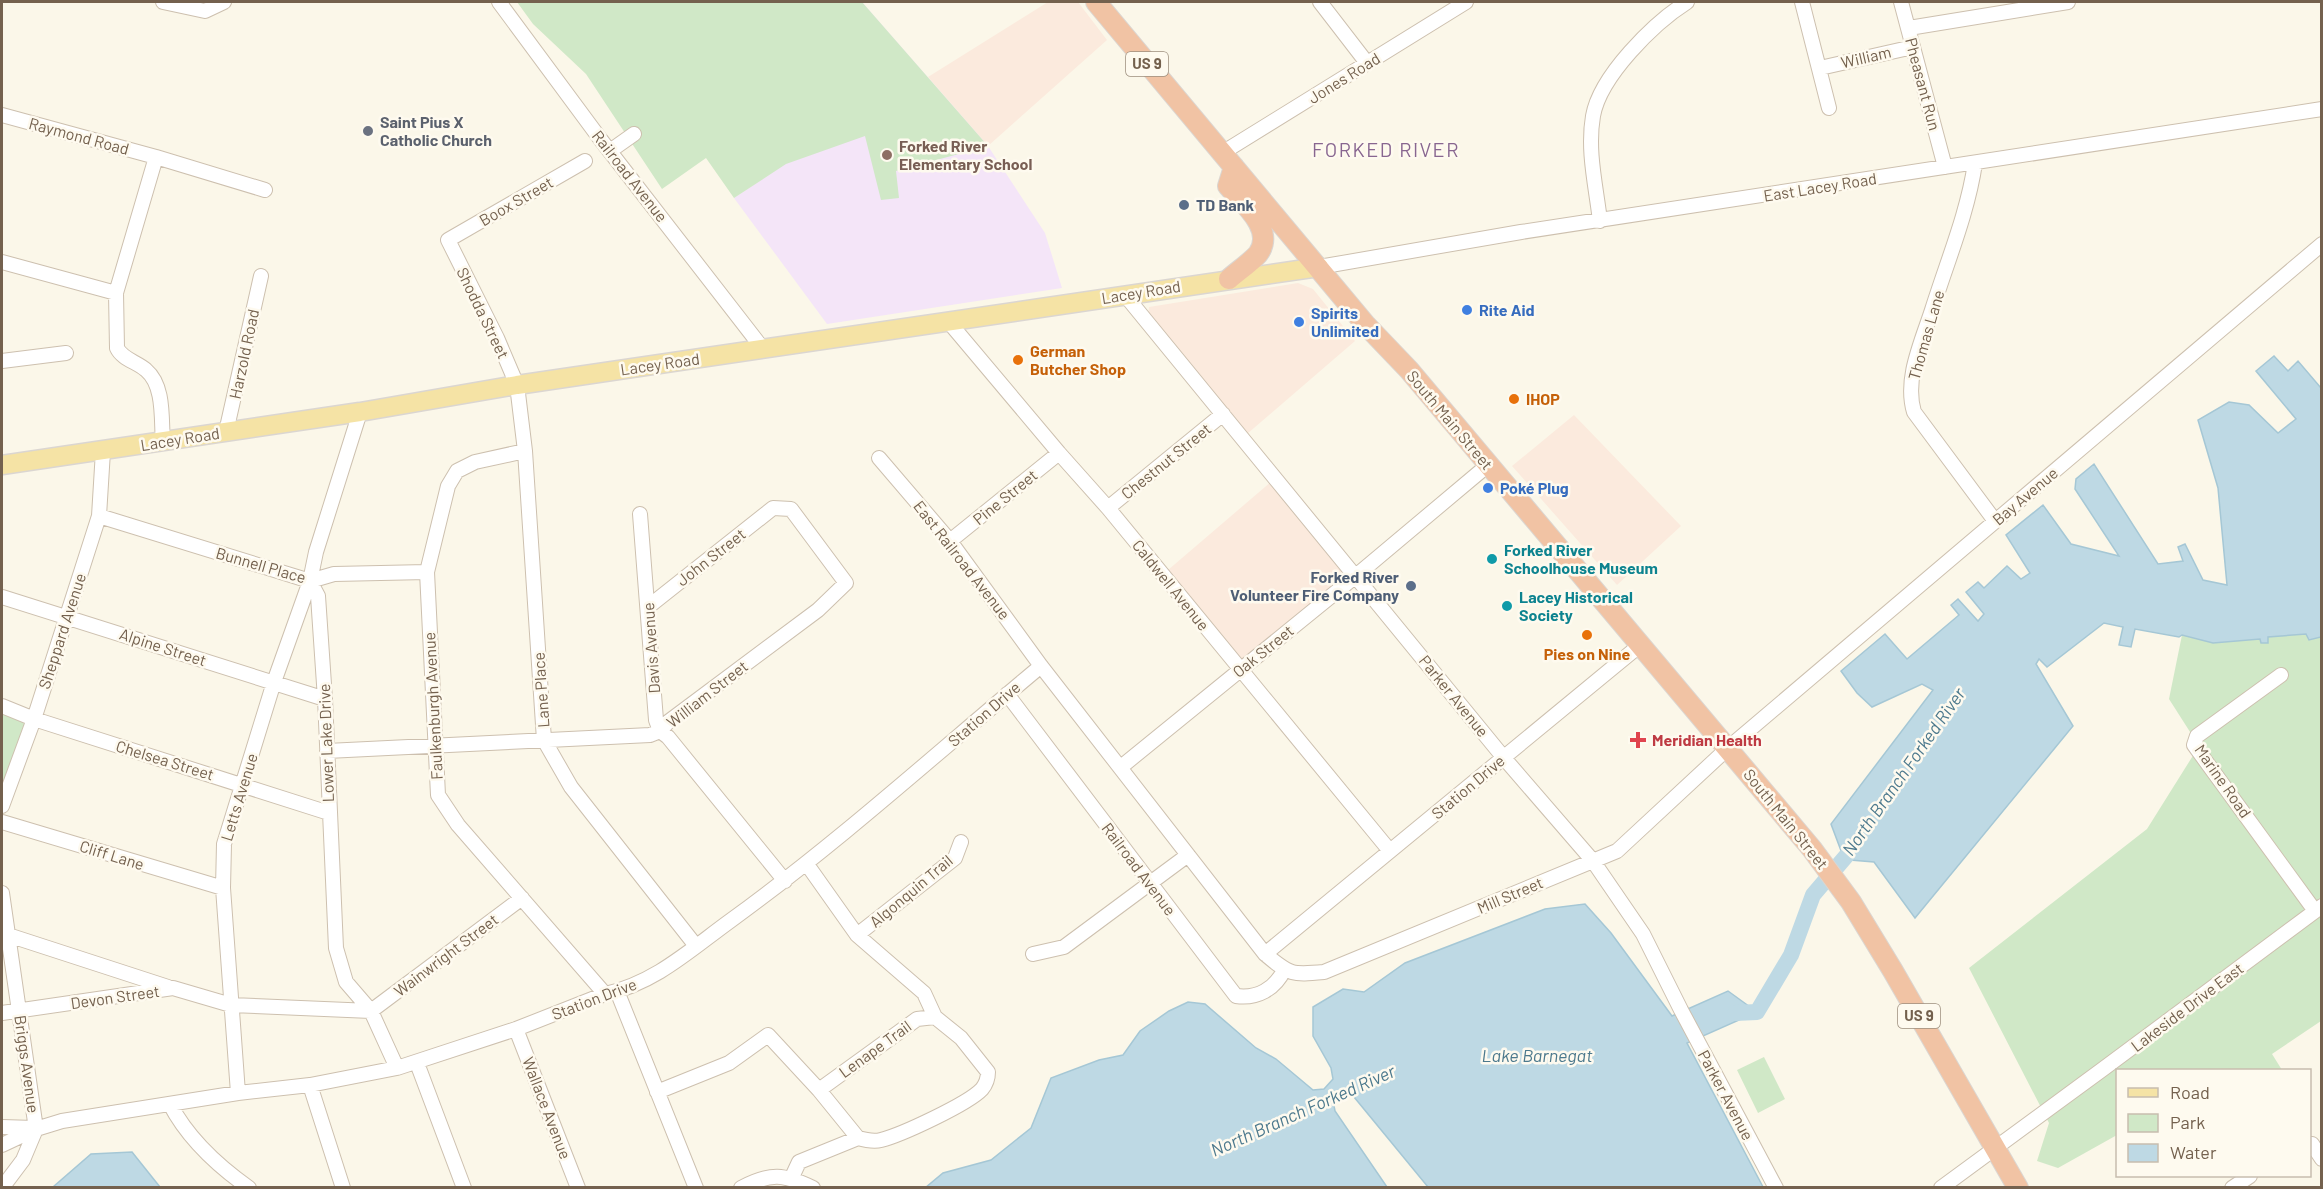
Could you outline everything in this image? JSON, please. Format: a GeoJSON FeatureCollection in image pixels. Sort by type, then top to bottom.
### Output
{"type":"FeatureCollection","features":[{"type":"Feature","properties":{"kind":"highway","name":"US 9"},"geometry":{"type":"LineString","coordinates":[[1096,2],[1319,267]]}},
{"type":"Feature","properties":{"kind":"highway"},"geometry":{"type":"LineString","coordinates":[[1228,160],[1228,186],[1262,228],[1263,243],[1257,254],[1229,279]]}},
{"type":"Feature","properties":{"kind":"highway","name":"South Main Street"},"geometry":{"type":"LineString","coordinates":[[1319,267],[1365,324],[1409,370],[1812,849],[1839,885],[1893,971],[2018,1188]]}},
{"type":"Feature","properties":{"kind":"main road","name":"Lacey Road"},"geometry":{"type":"LineString","coordinates":[[2,465],[163,443],[518,385],[1319,267]]}},
{"type":"Feature","properties":{"kind":"street"},"geometry":{"type":"LineString","coordinates":[[164,2],[205,11],[224,2]]}},
{"type":"Feature","properties":{"kind":"street","name":"Railroad Avenue"},"geometry":{"type":"LineString","coordinates":[[499,2],[610,151],[763,349]]}},
{"type":"Feature","properties":{"kind":"street"},"geometry":{"type":"LineString","coordinates":[[1320,2],[1367,63]]}},
{"type":"Feature","properties":{"kind":"street","name":"Jones Road"},"geometry":{"type":"LineString","coordinates":[[1228,160],[1367,63],[1466,2]]}},
{"type":"Feature","properties":{"kind":"street"},"geometry":{"type":"LineString","coordinates":[[1600,221],[1592,162],[1593,113],[1611,78],[1630,51],[1666,15],[1687,2]]}},
{"type":"Feature","properties":{"kind":"street"},"geometry":{"type":"LineString","coordinates":[[1802,2],[1829,108]]}},
{"type":"Feature","properties":{"kind":"street","name":"Pheasant Run"},"geometry":{"type":"LineString","coordinates":[[1901,2],[1945,167]]}},
{"type":"Feature","properties":{"kind":"street"},"geometry":{"type":"LineString","coordinates":[[1908,28],[2068,2]]}},
{"type":"Feature","properties":{"kind":"street","name":"William"},"geometry":{"type":"LineString","coordinates":[[1820,68],[1913,47]]}},
{"type":"Feature","properties":{"kind":"street","name":"East Lacey Road"},"geometry":{"type":"LineString","coordinates":[[1319,267],[2322,109]]}},
{"type":"Feature","properties":{"kind":"street","name":"Raymond Road"},"geometry":{"type":"LineString","coordinates":[[2,115],[156,157],[265,190]]}},
{"type":"Feature","properties":{"kind":"street"},"geometry":{"type":"LineString","coordinates":[[610,151],[634,134]]}},
{"type":"Feature","properties":{"kind":"street"},"geometry":{"type":"LineString","coordinates":[[156,157],[116,293],[117,348],[119,353],[146,369],[154,379],[159,392],[163,443]]}},
{"type":"Feature","properties":{"kind":"street","name":"Boox Street"},"geometry":{"type":"LineString","coordinates":[[448,240],[585,161]]}},
{"type":"Feature","properties":{"kind":"street","name":"Thomas Lane"},"geometry":{"type":"LineString","coordinates":[[1975,163],[1962,216],[1915,361],[1910,398],[1914,412],[1995,521]]}},
{"type":"Feature","properties":{"kind":"street","name":"Shodda Street"},"geometry":{"type":"LineString","coordinates":[[448,240],[518,385]]}},
{"type":"Feature","properties":{"kind":"street","name":"Bay Avenue"},"geometry":{"type":"LineString","coordinates":[[1728,748],[2322,244]]}},
{"type":"Feature","properties":{"kind":"street"},"geometry":{"type":"LineString","coordinates":[[2,262],[116,293]]}},
{"type":"Feature","properties":{"kind":"street","name":"Harzold Road"},"geometry":{"type":"LineString","coordinates":[[226,432],[261,276]]}},
{"type":"Feature","properties":{"kind":"street","name":"Parker Avenue"},"geometry":{"type":"LineString","coordinates":[[1125,295],[1357,575],[1504,758],[1593,861],[1643,934],[1776,1188]]}},
{"type":"Feature","properties":{"kind":"street","name":"Caldwell Avenue"},"geometry":{"type":"LineString","coordinates":[[948,321],[1108,508],[1390,851]]}},
{"type":"Feature","properties":{"kind":"street"},"geometry":{"type":"LineString","coordinates":[[2,361],[66,353]]}},
{"type":"Feature","properties":{"kind":"street","name":"Lane Place"},"geometry":{"type":"LineString","coordinates":[[518,385],[525,451],[544,740],[571,788],[696,945]]}},
{"type":"Feature","properties":{"kind":"street","name":"Lower Lake Drive"},"geometry":{"type":"LineString","coordinates":[[360,412],[316,552],[310,581],[318,596],[336,948],[346,982],[371,1011],[397,1068]]}},
{"type":"Feature","properties":{"kind":"street","name":"Chestnut Street"},"geometry":{"type":"LineString","coordinates":[[1108,508],[1223,414]]}},
{"type":"Feature","properties":{"kind":"street","name":"Sheppard Avenue"},"geometry":{"type":"LineString","coordinates":[[2,806],[34,719],[99,516],[102,451]]}},
{"type":"Feature","properties":{"kind":"street","name":"Faulkenburgh Avenue"},"geometry":{"type":"LineString","coordinates":[[525,451],[475,462],[457,471],[448,486],[427,572],[438,795],[458,825],[522,898],[611,993],[657,1092],[696,1188]]}},
{"type":"Feature","properties":{"kind":"street","name":"Pine Street"},"geometry":{"type":"LineString","coordinates":[[950,541],[1059,453]]}},
{"type":"Feature","properties":{"kind":"street","name":"East Railroad Avenue"},"geometry":{"type":"LineString","coordinates":[[879,458],[950,541],[1041,666]]}},
{"type":"Feature","properties":{"kind":"street","name":"Oak Street"},"geometry":{"type":"LineString","coordinates":[[1121,767],[1488,465]]}},
{"type":"Feature","properties":{"kind":"street","name":"William Street"},"geometry":{"type":"LineString","coordinates":[[327,751],[651,735],[660,731],[668,722],[818,610],[846,583],[791,509],[774,508]]}},
{"type":"Feature","properties":{"kind":"street","name":"John Street"},"geometry":{"type":"LineString","coordinates":[[648,607],[774,508]]}},
{"type":"Feature","properties":{"kind":"street","name":"Davis Avenue"},"geometry":{"type":"LineString","coordinates":[[640,514],[656,720],[660,731]]}},
{"type":"Feature","properties":{"kind":"street","name":"Bunnell Place"},"geometry":{"type":"LineString","coordinates":[[99,516],[310,581],[334,574],[427,572]]}},
{"type":"Feature","properties":{"kind":"street","name":"Letts Avenue"},"geometry":{"type":"LineString","coordinates":[[238,1093],[223,888],[224,844],[274,682],[310,581]]}},
{"type":"Feature","properties":{"kind":"street","name":"Alpine Street"},"geometry":{"type":"LineString","coordinates":[[2,597],[325,699]]}},
{"type":"Feature","properties":{"kind":"street","name":"Station Drive"},"geometry":{"type":"LineString","coordinates":[[1265,954],[1639,646]]}},
{"type":"Feature","properties":{"kind":"street"},"geometry":{"type":"LineString","coordinates":[[1041,666],[1265,954],[1284,970]]}},
{"type":"Feature","properties":{"kind":"street","name":"Station Drive"},"geometry":{"type":"LineString","coordinates":[[36,1129],[62,1121],[238,1093],[310,1085],[417,1063],[516,1029],[664,971],[807,864],[1041,666]]}},
{"type":"Feature","properties":{"kind":"street","name":"Marine Road"},"geometry":{"type":"LineString","coordinates":[[2281,675],[2197,736],[2194,745],[2318,908]]}},
{"type":"Feature","properties":{"kind":"street","name":"Railroad Avenue"},"geometry":{"type":"LineString","coordinates":[[1007,694],[1236,996],[1246,997],[1261,993],[1279,981],[1284,970]]}},
{"type":"Feature","properties":{"kind":"street","name":"Chelsea Street"},"geometry":{"type":"LineString","coordinates":[[2,706],[34,719],[329,813]]}},
{"type":"Feature","properties":{"kind":"street"},"geometry":{"type":"LineString","coordinates":[[660,731],[668,737],[785,881]]}},
{"type":"Feature","properties":{"kind":"street","name":"Mill Street"},"geometry":{"type":"LineString","coordinates":[[1284,970],[1297,974],[1324,972],[1617,851],[1728,748]]}},
{"type":"Feature","properties":{"kind":"street","name":"Cliff Lane"},"geometry":{"type":"LineString","coordinates":[[2,822],[223,888]]}},
{"type":"Feature","properties":{"kind":"street","name":"Algonquin Trail"},"geometry":{"type":"LineString","coordinates":[[857,935],[955,858],[961,842]]}},
{"type":"Feature","properties":{"kind":"street"},"geometry":{"type":"LineString","coordinates":[[1033,954],[1064,948],[1188,855]]}},
{"type":"Feature","properties":{"kind":"street"},"geometry":{"type":"LineString","coordinates":[[657,1092],[729,1063],[768,1035],[819,1090],[858,1138],[868,1141],[880,1141],[925,1122],[973,1096],[983,1088],[988,1072],[961,1038],[935,1017],[924,993],[857,935],[807,864]]}},
{"type":"Feature","properties":{"kind":"street","name":"Wainwright Street"},"geometry":{"type":"LineString","coordinates":[[371,1011],[522,898]]}},
{"type":"Feature","properties":{"kind":"street","name":"Briggs Avenue"},"geometry":{"type":"LineString","coordinates":[[2,899],[36,1129]]}},
{"type":"Feature","properties":{"kind":"street","name":"Lakeside Drive East"},"geometry":{"type":"LineString","coordinates":[[1941,1188],[2318,908]]}},
{"type":"Feature","properties":{"kind":"street"},"geometry":{"type":"LineString","coordinates":[[8,935],[173,988]]}},
{"type":"Feature","properties":{"kind":"street","name":"Devon Street"},"geometry":{"type":"LineString","coordinates":[[2,1013],[173,988],[231,1005],[371,1011]]}},
{"type":"Feature","properties":{"kind":"street","name":"Lenape Trail"},"geometry":{"type":"LineString","coordinates":[[819,1090],[917,1018],[935,1017]]}},
{"type":"Feature","properties":{"kind":"street","name":"Wallace Avenue"},"geometry":{"type":"LineString","coordinates":[[516,1029],[578,1188]]}},
{"type":"Feature","properties":{"kind":"street"},"geometry":{"type":"LineString","coordinates":[[417,1063],[464,1188]]}},
{"type":"Feature","properties":{"kind":"street"},"geometry":{"type":"LineString","coordinates":[[310,1085],[343,1188]]}},
{"type":"Feature","properties":{"kind":"street"},"geometry":{"type":"LineString","coordinates":[[170,1104],[178,1120],[212,1158],[249,1188]]}},
{"type":"Feature","properties":{"kind":"street"},"geometry":{"type":"LineString","coordinates":[[2,1127],[36,1129]]}},
{"type":"Feature","properties":{"kind":"street"},"geometry":{"type":"LineString","coordinates":[[2,1145],[36,1129]]}},
{"type":"Feature","properties":{"kind":"street"},"geometry":{"type":"LineString","coordinates":[[2,1188],[23,1160],[36,1129]]}},
{"type":"Feature","properties":{"kind":"street"},"geometry":{"type":"LineString","coordinates":[[792,1177],[799,1162],[858,1138]]}},
{"type":"Feature","properties":{"kind":"street"},"geometry":{"type":"LineString","coordinates":[[2311,1144],[2322,1159]]}},
{"type":"Feature","properties":{"kind":"street"},"geometry":{"type":"LineString","coordinates":[[741,1188],[752,1182],[771,1177],[792,1177],[813,1188]]}},
{"type":"Feature","properties":{"kind":"street"},"geometry":{"type":"LineString","coordinates":[[2232,1188],[2248,1177]]}},
{"type":"Feature","properties":{"kind":"shaded area","name":"Forked River Elementary School"},"geometry":{"type":"Polygon","coordinates":[[[797,2],[862,2],[988,146],[1045,233],[1062,288],[827,324],[734,198],[786,163],[797,2]]]}},
{"type":"Feature","properties":{"kind":"shaded area"},"geometry":{"type":"Polygon","coordinates":[[[1048,2],[1078,2],[1107,40],[988,146],[928,77],[1048,2]]]}},
{"type":"Feature","properties":{"kind":"shaded area"},"geometry":{"type":"Polygon","coordinates":[[[1298,283],[1313,289],[1355,341],[1247,434],[1148,316],[1149,307],[1298,283]]]}},
{"type":"Feature","properties":{"kind":"shaded area"},"geometry":{"type":"Polygon","coordinates":[[[1574,415],[1681,526],[1617,585],[1512,466],[1574,415]]]}},
{"type":"Feature","properties":{"kind":"shaded area"},"geometry":{"type":"Polygon","coordinates":[[[1272,481],[1349,578],[1240,663],[1168,570],[1272,481]]]}},
{"type":"Feature","properties":{"kind":"green space"},"geometry":{"type":"Polygon","coordinates":[[[517,2],[862,2],[988,146],[896,171],[899,198],[881,200],[865,136],[786,164],[734,198],[706,158],[662,189],[586,74],[533,24],[517,2]]]}},
{"type":"Feature","properties":{"kind":"green space"},"geometry":{"type":"Polygon","coordinates":[[[2306,634],[2309,640],[2321,637],[2321,1021],[2272,1054],[2281,1069],[2116,1069],[2116,1136],[2058,1168],[2037,1161],[2049,1123],[1969,968],[2147,829],[2199,746],[2169,699],[2182,635],[2213,643],[2260,638],[2262,643],[2267,643],[2267,637],[2306,634]]]}},
{"type":"Feature","properties":{"kind":"green space"},"geometry":{"type":"Polygon","coordinates":[[[2,714],[27,724],[2,792],[2,714]]]}},
{"type":"Feature","properties":{"kind":"green space"},"geometry":{"type":"Polygon","coordinates":[[[1764,1057],[1785,1099],[1758,1113],[1737,1070],[1764,1057]]]}},
{"type":"Feature","properties":{"kind":"water"},"geometry":{"type":"Polygon","coordinates":[[[2274,356],[2288,371],[2298,361],[2321,388],[2321,637],[2309,640],[2306,634],[2268,637],[2268,643],[2261,643],[2260,639],[2213,643],[2182,635],[2179,637],[2135,629],[2131,647],[2119,645],[2123,627],[2104,623],[2047,667],[2039,659],[2036,664],[2073,726],[1915,918],[1874,862],[1850,860],[1843,856],[1831,824],[1933,690],[1922,684],[1872,707],[1857,693],[1841,671],[1885,634],[1907,659],[1959,615],[1951,605],[1958,599],[1978,621],[1984,614],[1966,592],[1978,582],[1984,588],[2007,566],[2021,579],[2030,573],[2006,535],[2043,505],[2071,544],[2119,556],[2075,489],[2076,479],[2094,464],[2158,564],[2183,561],[2178,547],[2185,544],[2203,580],[2227,585],[2218,488],[2198,420],[2229,402],[2249,405],[2278,433],[2296,419],[2256,371],[2274,356]]]}},
{"type":"Feature","properties":{"kind":"water","name":"Lake Barnegat"},"geometry":{"type":"Polygon","coordinates":[[[1585,904],[1611,933],[1672,1016],[1728,991],[1757,1012],[1687,1043],[1763,1187],[1428,1187],[1354,1097],[1343,1096],[1333,1101],[1335,1111],[1387,1187],[925,1188],[943,1173],[991,1160],[1031,1128],[1051,1078],[1099,1060],[1123,1055],[1140,1031],[1169,1011],[1188,1002],[1205,1004],[1256,1048],[1276,1059],[1313,1090],[1324,1089],[1333,1079],[1331,1068],[1313,1036],[1313,1007],[1343,989],[1364,992],[1405,963],[1545,909],[1585,904]]]}},
{"type":"Feature","properties":{"kind":"water"},"geometry":{"type":"Polygon","coordinates":[[[132,1152],[160,1187],[53,1187],[91,1154],[132,1152]]]}},
{"type":"Feature","properties":{"kind":"waterway","name":"North Branch Forked River"},"geometry":{"type":"LineString","coordinates":[[1735,1013],[1757,1012],[1791,955],[1813,895],[1859,841]]}},
{"type":"Feature","properties":{"kind":"place","name":"Saint Pius X Catholic Church"},"geometry":{"type":"Point","coordinates":[368,131]}},
{"type":"Feature","properties":{"kind":"place","name":"Forked River Elementary School"},"geometry":{"type":"Point","coordinates":[887,155]}},
{"type":"Feature","properties":{"kind":"place","name":"TD Bank"},"geometry":{"type":"Point","coordinates":[1184,205]}},
{"type":"Feature","properties":{"kind":"place","name":"Rite Aid"},"geometry":{"type":"Point","coordinates":[1467,310]}},
{"type":"Feature","properties":{"kind":"place","name":"Spirits Unlimited"},"geometry":{"type":"Point","coordinates":[1299,322]}},
{"type":"Feature","properties":{"kind":"place","name":"German Butcher Shop"},"geometry":{"type":"Point","coordinates":[1018,360]}},
{"type":"Feature","properties":{"kind":"place","name":"IHOP"},"geometry":{"type":"Point","coordinates":[1514,399]}},
{"type":"Feature","properties":{"kind":"place","name":"Poké Plug"},"geometry":{"type":"Point","coordinates":[1488,488]}},
{"type":"Feature","properties":{"kind":"place","name":"Forked River Schoolhouse Museum"},"geometry":{"type":"Point","coordinates":[1492,559]}},
{"type":"Feature","properties":{"kind":"place","name":"Forked River Volunteer Fire Company"},"geometry":{"type":"Point","coordinates":[1411,586]}},
{"type":"Feature","properties":{"kind":"place","name":"Lacey Historical Society"},"geometry":{"type":"Point","coordinates":[1507,606]}},
{"type":"Feature","properties":{"kind":"place","name":"Pies on Nine"},"geometry":{"type":"Point","coordinates":[1587,635]}},
{"type":"Feature","properties":{"kind":"place","name":"Meridian Health"},"geometry":{"type":"Point","coordinates":[1638,740]}},
{"type":"Feature","properties":{"kind":"district","name":"FORKED RIVER"},"geometry":{"type":"Point","coordinates":[1386,150]}}]}
